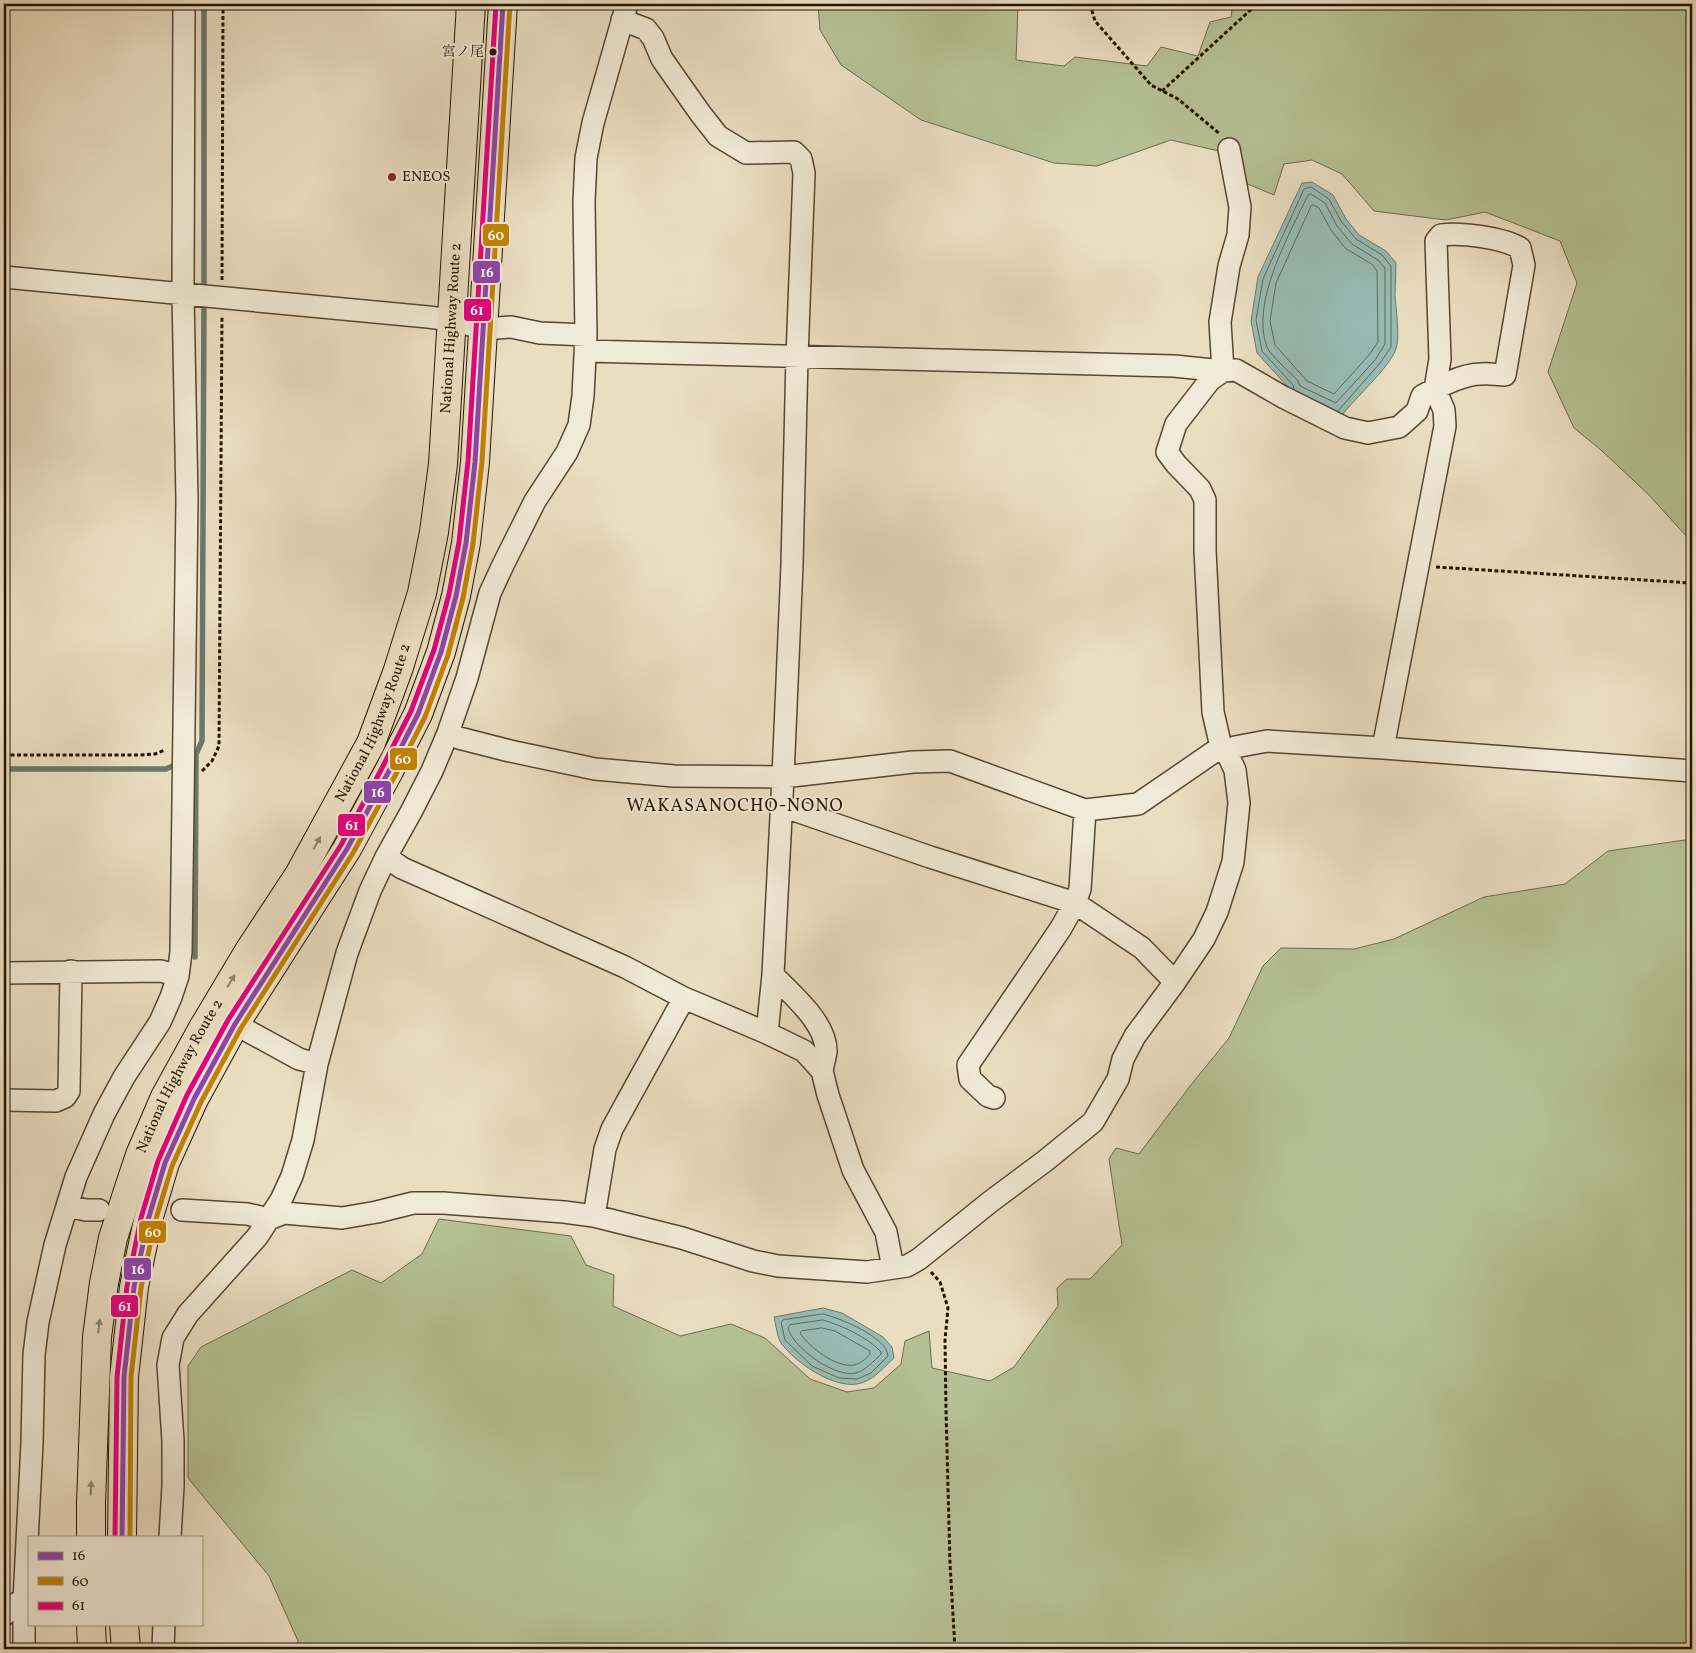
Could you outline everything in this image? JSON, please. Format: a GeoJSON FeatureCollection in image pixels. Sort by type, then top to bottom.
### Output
{"type":"FeatureCollection","features":[{"type":"Feature","properties":{"kind":"highway","name":"National Highway Route 2"},"geometry":{"type":"LineString","coordinates":[[91,1536],[97,1337],[104,1283],[113,1238],[140,1155],[165,1097],[202,1028],[249,951],[300,875],[371,743],[391,689],[422,593],[434,532],[443,464],[471,4]]}},
{"type":"Feature","properties":{"kind":"highway","name":"National Highway Route 2"},"geometry":{"type":"LineString","coordinates":[[122,1536],[124,1377],[134,1287],[148,1220],[166,1163],[194,1099],[235,1024],[346,849],[418,714],[441,652],[456,596],[466,543],[475,462],[503,4]]}},
{"type":"Feature","properties":{"kind":"highway"},"geometry":{"type":"LineString","coordinates":[[92,1626],[92,1649]]}},
{"type":"Feature","properties":{"kind":"highway"},"geometry":{"type":"LineString","coordinates":[[124,1626],[126,1649]]}},
{"type":"Feature","properties":{"kind":"street"},"geometry":{"type":"LineString","coordinates":[[24,1649],[24,1602],[32,1443],[34,1355],[38,1322],[55,1245],[76,1177],[104,1114],[124,1077],[160,1022],[172,997],[178,976],[181,952],[189,758],[187,500],[189,294],[184,4]]}},
{"type":"Feature","properties":{"kind":"street"},"geometry":{"type":"LineString","coordinates":[[170,1536],[173,1441],[168,1365],[173,1338],[188,1314],[257,1237],[281,1200],[292,1176],[303,1140],[317,1064],[347,953],[370,891],[432,771],[448,733],[467,678],[490,593],[535,501],[568,452],[579,425],[583,396],[586,343],[584,202],[586,158],[593,123],[625,12],[646,29],[653,38],[662,60],[718,136],[746,153],[794,152],[801,159],[804,172],[792,565],[782,806],[773,975],[767,1033]]}},
{"type":"Feature","properties":{"kind":"street"},"geometry":{"type":"LineString","coordinates":[[1223,371],[1220,322],[1229,266],[1238,234],[1240,208],[1229,149]]}},
{"type":"Feature","properties":{"kind":"street"},"geometry":{"type":"LineString","coordinates":[[4,278],[452,320],[484,329],[511,327],[586,343],[797,357],[1174,366],[1223,371],[1236,370],[1283,398],[1345,428],[1368,433],[1399,427],[1417,411],[1422,396],[1435,388],[1445,383],[1479,374],[1505,375],[1524,265],[1520,248],[1511,242],[1454,234],[1442,235],[1436,241],[1440,359],[1435,388],[1444,410],[1445,426],[1383,748]]}},
{"type":"Feature","properties":{"kind":"street"},"geometry":{"type":"LineString","coordinates":[[182,1210],[247,1214],[269,1219],[284,1213],[342,1218],[377,1212],[413,1202],[549,1211],[594,1216],[682,1238],[753,1262],[778,1266],[867,1272],[907,1266],[919,1259],[1045,1161],[1093,1122],[1118,1079],[1123,1060],[1135,1036],[1204,940],[1217,912],[1233,862],[1239,803],[1235,770],[1224,751],[1213,712],[1205,550],[1205,500],[1200,489],[1167,452],[1176,424],[1210,380],[1223,371]]}},
{"type":"Feature","properties":{"kind":"street"},"geometry":{"type":"LineString","coordinates":[[448,733],[459,738],[595,769],[674,776],[783,776],[913,762],[950,761],[1085,810],[1138,804],[1224,751],[1267,741],[1692,771]]}},
{"type":"Feature","properties":{"kind":"street"},"geometry":{"type":"LineString","coordinates":[[782,806],[939,860],[1075,903],[1142,948],[1175,982]]}},
{"type":"Feature","properties":{"kind":"street"},"geometry":{"type":"LineString","coordinates":[[994,1098],[988,1096],[970,1079],[968,1065],[1061,928],[1075,903],[1080,889],[1085,810]]}},
{"type":"Feature","properties":{"kind":"street"},"geometry":{"type":"LineString","coordinates":[[386,857],[402,868],[625,967],[684,998],[767,1033],[804,1051],[822,1071]]}},
{"type":"Feature","properties":{"kind":"street"},"geometry":{"type":"LineString","coordinates":[[4,1100],[56,1101],[65,1097],[69,1091],[71,971]]}},
{"type":"Feature","properties":{"kind":"street"},"geometry":{"type":"LineString","coordinates":[[4,973],[161,971],[178,976]]}},
{"type":"Feature","properties":{"kind":"street"},"geometry":{"type":"LineString","coordinates":[[773,975],[814,1018],[822,1035],[826,1050],[822,1071],[828,1095],[853,1170],[886,1232],[893,1268]]}},
{"type":"Feature","properties":{"kind":"street"},"geometry":{"type":"LineString","coordinates":[[594,1216],[606,1149],[612,1129],[684,998]]}},
{"type":"Feature","properties":{"kind":"street"},"geometry":{"type":"LineString","coordinates":[[235,1024],[299,1059],[317,1064]]}},
{"type":"Feature","properties":{"kind":"street"},"geometry":{"type":"LineString","coordinates":[[68,1206],[86,1210],[100,1210]]}},
{"type":"Feature","properties":{"kind":"street"},"geometry":{"type":"LineString","coordinates":[[4,1615],[17,1603],[24,1602]]}},
{"type":"Feature","properties":{"kind":"street"},"geometry":{"type":"LineString","coordinates":[[162,1649],[164,1626]]}},
{"type":"Feature","properties":{"kind":"path"},"geometry":{"type":"LineString","coordinates":[[4,754],[155,754],[212,761],[219,746],[219,297],[223,4]]}},
{"type":"Feature","properties":{"kind":"path"},"geometry":{"type":"LineString","coordinates":[[1090,4],[1095,22],[1151,86],[1178,99],[1226,138],[1229,149]]}},
{"type":"Feature","properties":{"kind":"path"},"geometry":{"type":"LineString","coordinates":[[1162,91],[1257,4]]}},
{"type":"Feature","properties":{"kind":"path"},"geometry":{"type":"LineString","coordinates":[[1418,566],[1692,583]]}},
{"type":"Feature","properties":{"kind":"path"},"geometry":{"type":"LineString","coordinates":[[919,1259],[940,1282],[948,1308],[945,1340],[946,1420],[954,1649]]}},
{"type":"Feature","properties":{"kind":"green space"},"geometry":{"type":"Polygon","coordinates":[[[818,4],[1018,4],[1016,60],[1064,66],[1075,57],[1147,66],[1161,47],[1198,56],[1210,22],[1231,17],[1233,4],[1692,4],[1692,546],[1688,538],[1649,495],[1601,450],[1574,428],[1548,372],[1577,283],[1560,241],[1485,212],[1446,220],[1374,211],[1342,174],[1312,160],[1284,164],[1274,195],[1243,182],[1236,155],[1171,140],[1097,166],[1054,163],[921,120],[841,65],[820,30],[818,4]]]}},
{"type":"Feature","properties":{"kind":"green space"},"geometry":{"type":"Polygon","coordinates":[[[1692,839],[1692,1649],[296,1649],[298,1641],[269,1576],[188,1478],[188,1366],[201,1347],[352,1270],[381,1283],[422,1254],[439,1219],[571,1236],[586,1265],[614,1275],[613,1306],[680,1336],[731,1324],[765,1338],[810,1379],[847,1392],[874,1388],[901,1364],[905,1341],[929,1331],[932,1368],[990,1381],[1014,1367],[1058,1306],[1057,1288],[1067,1279],[1090,1279],[1122,1245],[1109,1159],[1116,1148],[1139,1154],[1229,1038],[1263,966],[1281,948],[1354,949],[1394,939],[1484,897],[1565,884],[1608,851],[1692,839]]]}},
{"type":"Feature","properties":{"kind":"water"},"geometry":{"type":"Polygon","coordinates":[[[1312,182],[1333,195],[1346,219],[1359,235],[1386,251],[1396,263],[1395,295],[1398,331],[1396,349],[1386,366],[1340,418],[1289,388],[1257,353],[1251,321],[1258,277],[1302,183],[1312,182]]]}},
{"type":"Feature","properties":{"kind":"water"},"geometry":{"type":"Polygon","coordinates":[[[823,1308],[842,1313],[883,1337],[892,1347],[894,1358],[868,1380],[857,1384],[847,1384],[826,1378],[795,1358],[781,1343],[774,1317],[823,1308]]]}},
{"type":"Feature","properties":{"kind":"waterway"},"geometry":{"type":"LineString","coordinates":[[204,4],[204,291]]}},
{"type":"Feature","properties":{"kind":"waterway"},"geometry":{"type":"LineString","coordinates":[[195,957],[196,754],[202,741],[204,300]]}},
{"type":"Feature","properties":{"kind":"waterway"},"geometry":{"type":"LineString","coordinates":[[4,769],[166,769],[179,763]]}},
{"type":"Feature","properties":{"kind":"transit line","name":"61"},"geometry":{"type":"LineString","coordinates":[[115,1536],[117,1377],[127,1286],[141,1218],[158,1161],[187,1095],[228,1020],[341,845],[382,768],[411,711],[434,650],[449,594],[459,542],[468,461],[496,4]]}},
{"type":"Feature","properties":{"kind":"transit line","name":"16"},"geometry":{"type":"LineString","coordinates":[[122,1536],[124,1377],[134,1287],[148,1220],[165,1163],[194,1099],[235,1024],[347,849],[389,771],[418,714],[441,652],[456,596],[466,543],[475,462],[503,4]]}},
{"type":"Feature","properties":{"kind":"transit line","name":"60"},"geometry":{"type":"LineString","coordinates":[[130,1536],[131,1377],[141,1288],[155,1222],[172,1166],[201,1102],[241,1028],[353,853],[396,774],[425,717],[448,655],[463,598],[473,544],[482,462],[510,4]]}},
{"type":"Feature","properties":{"kind":"place","name":"宮ノ尾"},"geometry":{"type":"Point","coordinates":[493,52]}},
{"type":"Feature","properties":{"kind":"place","name":"ENEOS"},"geometry":{"type":"Point","coordinates":[392,177]}},
{"type":"Feature","properties":{"kind":"district","name":"WAKASANOCHO-NONO"},"geometry":{"type":"Point","coordinates":[735,806]}}]}
